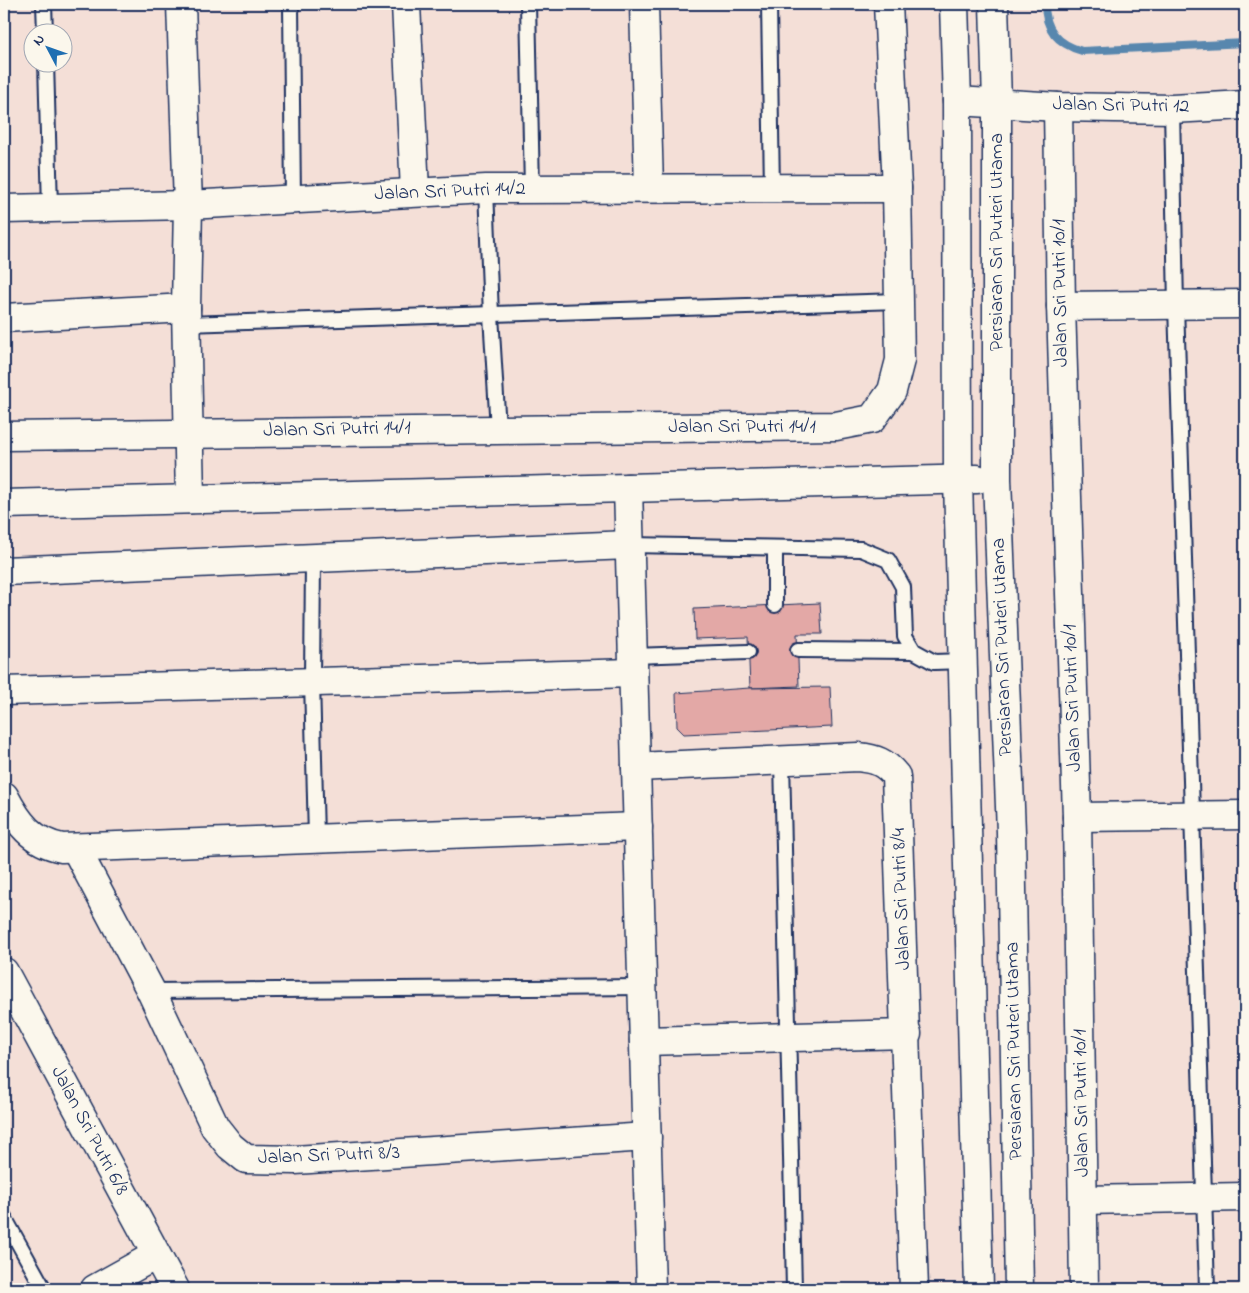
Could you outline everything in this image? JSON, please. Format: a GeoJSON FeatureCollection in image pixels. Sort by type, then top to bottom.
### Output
{"type":"FeatureCollection","features":[{"type":"Feature","properties":{"kind":"street"},"geometry":{"type":"LineString","coordinates":[[182,4],[188,205],[186,316],[190,499]]}},
{"type":"Feature","properties":{"kind":"street"},"geometry":{"type":"LineString","coordinates":[[406,4],[415,191]]}},
{"type":"Feature","properties":{"kind":"street"},"geometry":{"type":"LineString","coordinates":[[644,4],[649,188]]}},
{"type":"Feature","properties":{"kind":"street","name":"Jalan Sri Putri 14/1"},"geometry":{"type":"LineString","coordinates":[[4,436],[498,428],[836,426],[872,419],[892,391],[900,360],[897,188],[888,4]]}},
{"type":"Feature","properties":{"kind":"street","name":"Persiaran Sri Puteri Utama"},"geometry":{"type":"LineString","coordinates":[[954,4],[957,101],[958,479],[979,1289]]}},
{"type":"Feature","properties":{"kind":"street","name":"Persiaran Sri Puteri Utama"},"geometry":{"type":"LineString","coordinates":[[994,4],[997,102],[997,479],[1011,832],[1019,1289]]}},
{"type":"Feature","properties":{"kind":"street","name":"Jalan Sri Putri 12"},"geometry":{"type":"LineString","coordinates":[[957,101],[1058,107],[1172,109],[1245,105]]}},
{"type":"Feature","properties":{"kind":"street","name":"Jalan Sri Putri 10/1"},"geometry":{"type":"LineString","coordinates":[[1058,107],[1061,306],[1077,817],[1084,1289]]}},
{"type":"Feature","properties":{"kind":"street","name":"Jalan Sri Putri 14/2"},"geometry":{"type":"LineString","coordinates":[[4,209],[188,205],[415,191],[486,189],[897,188]]}},
{"type":"Feature","properties":{"kind":"street"},"geometry":{"type":"LineString","coordinates":[[1061,306],[1245,304]]}},
{"type":"Feature","properties":{"kind":"street"},"geometry":{"type":"LineString","coordinates":[[4,318],[186,316]]}},
{"type":"Feature","properties":{"kind":"street"},"geometry":{"type":"LineString","coordinates":[[4,504],[997,479]]}},
{"type":"Feature","properties":{"kind":"street"},"geometry":{"type":"LineString","coordinates":[[628,488],[651,1289]]}},
{"type":"Feature","properties":{"kind":"street"},"geometry":{"type":"LineString","coordinates":[[4,571],[629,546]]}},
{"type":"Feature","properties":{"kind":"street"},"geometry":{"type":"LineString","coordinates":[[4,690],[312,682],[633,665]]}},
{"type":"Feature","properties":{"kind":"street","name":"Jalan Sri Putri 8/4"},"geometry":{"type":"LineString","coordinates":[[636,767],[873,758],[887,764],[896,776],[907,1034],[914,1289]]}},
{"type":"Feature","properties":{"kind":"street"},"geometry":{"type":"LineString","coordinates":[[4,796],[30,834],[46,845],[76,849],[316,838],[638,827]]}},
{"type":"Feature","properties":{"kind":"street"},"geometry":{"type":"LineString","coordinates":[[1077,817],[1245,815]]}},
{"type":"Feature","properties":{"kind":"street","name":"Jalan Sri Putri 8/3"},"geometry":{"type":"LineString","coordinates":[[76,849],[151,991],[215,1127],[230,1146],[246,1159],[295,1160],[647,1137]]}},
{"type":"Feature","properties":{"kind":"street","name":"Jalan Sri Putri 6/8"},"geometry":{"type":"LineString","coordinates":[[4,972],[175,1289]]}},
{"type":"Feature","properties":{"kind":"street"},"geometry":{"type":"LineString","coordinates":[[644,1041],[907,1034]]}},
{"type":"Feature","properties":{"kind":"street"},"geometry":{"type":"LineString","coordinates":[[1083,1200],[1245,1197]]}},
{"type":"Feature","properties":{"kind":"street"},"geometry":{"type":"LineString","coordinates":[[95,1289],[156,1255]]}},
{"type":"Feature","properties":{"kind":"lane"},"geometry":{"type":"LineString","coordinates":[[44,4],[44,22]]}},
{"type":"Feature","properties":{"kind":"lane"},"geometry":{"type":"LineString","coordinates":[[291,4],[293,200]]}},
{"type":"Feature","properties":{"kind":"lane"},"geometry":{"type":"LineString","coordinates":[[528,4],[532,189]]}},
{"type":"Feature","properties":{"kind":"lane"},"geometry":{"type":"LineString","coordinates":[[769,4],[772,189]]}},
{"type":"Feature","properties":{"kind":"lane"},"geometry":{"type":"LineString","coordinates":[[46,72],[50,208]]}},
{"type":"Feature","properties":{"kind":"lane"},"geometry":{"type":"LineString","coordinates":[[1172,109],[1176,305],[1207,1289]]}},
{"type":"Feature","properties":{"kind":"lane"},"geometry":{"type":"LineString","coordinates":[[486,189],[498,428]]}},
{"type":"Feature","properties":{"kind":"lane"},"geometry":{"type":"LineString","coordinates":[[186,316],[491,315],[899,301]]}},
{"type":"Feature","properties":{"kind":"lane"},"geometry":{"type":"LineString","coordinates":[[629,546],[861,549],[888,560],[903,587],[905,636],[914,651]]}},
{"type":"Feature","properties":{"kind":"lane"},"geometry":{"type":"LineString","coordinates":[[775,548],[775,605]]}},
{"type":"Feature","properties":{"kind":"lane"},"geometry":{"type":"LineString","coordinates":[[313,558],[312,682],[316,838]]}},
{"type":"Feature","properties":{"kind":"lane"},"geometry":{"type":"LineString","coordinates":[[798,650],[914,651],[934,662],[963,660]]}},
{"type":"Feature","properties":{"kind":"lane"},"geometry":{"type":"LineString","coordinates":[[633,665],[748,652]]}},
{"type":"Feature","properties":{"kind":"lane"},"geometry":{"type":"LineString","coordinates":[[782,760],[794,1289]]}},
{"type":"Feature","properties":{"kind":"lane"},"geometry":{"type":"LineString","coordinates":[[151,991],[642,987]]}},
{"type":"Feature","properties":{"kind":"lane"},"geometry":{"type":"LineString","coordinates":[[4,1217],[44,1289]]}},
{"type":"Feature","properties":{"kind":"building"},"geometry":{"type":"Polygon","coordinates":[[[820,603],[822,634],[797,634],[799,686],[750,688],[748,637],[695,639],[694,609],[820,603]]]}},
{"type":"Feature","properties":{"kind":"building"},"geometry":{"type":"Polygon","coordinates":[[[830,687],[832,727],[684,734],[677,727],[676,693],[750,688],[830,687]]]}},
{"type":"Feature","properties":{"kind":"waterway"},"geometry":{"type":"LineString","coordinates":[[1045,4],[1047,21],[1054,34],[1059,40],[1082,51],[1245,43]]}}]}
